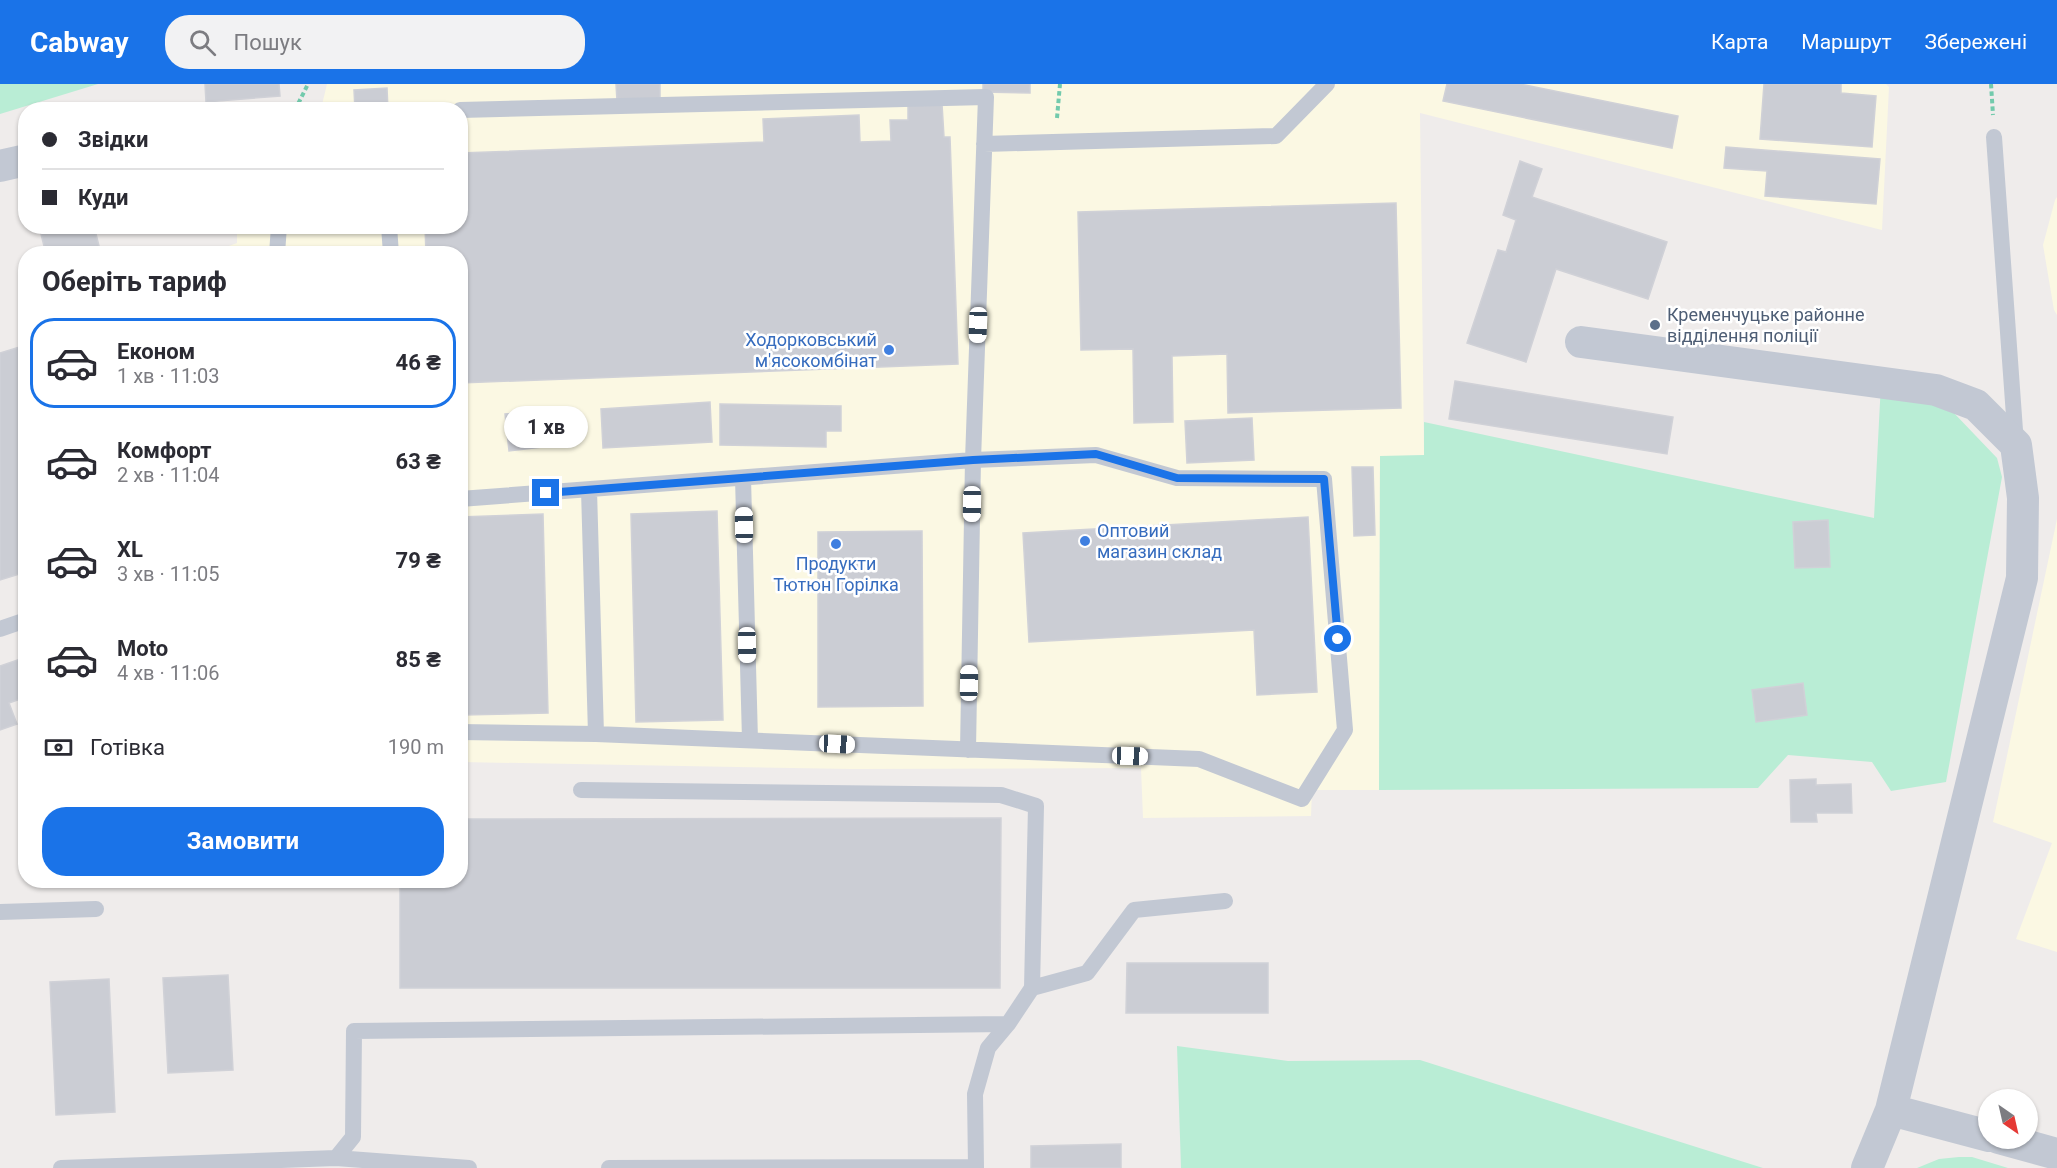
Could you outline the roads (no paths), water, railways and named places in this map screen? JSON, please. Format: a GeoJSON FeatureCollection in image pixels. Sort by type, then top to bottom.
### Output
{"type":"FeatureCollection","features":[{"type":"Feature","properties":{"kind":"street"},"geometry":{"type":"LineString","coordinates":[[0,166],[18,162]]}},
{"type":"Feature","properties":{"kind":"street"},"geometry":{"type":"LineString","coordinates":[[1581,342],[1936,390],[1976,405],[2016,445],[2023,498],[2022,578],[1891,1110],[1867,1168]]}},
{"type":"Feature","properties":{"kind":"street"},"geometry":{"type":"LineString","coordinates":[[1891,1110],[1978,1133]]}},
{"type":"Feature","properties":{"kind":"street"},"geometry":{"type":"LineString","coordinates":[[2038,1149],[2057,1154]]}},
{"type":"Feature","properties":{"kind":"lane"},"geometry":{"type":"LineString","coordinates":[[984,144],[1276,136],[1327,84]]}},
{"type":"Feature","properties":{"kind":"lane"},"geometry":{"type":"LineString","coordinates":[[468,110],[986,98],[973,460],[968,750]]}},
{"type":"Feature","properties":{"kind":"lane"},"geometry":{"type":"LineString","coordinates":[[1994,137],[2016,445]]}},
{"type":"Feature","properties":{"kind":"lane"},"geometry":{"type":"LineString","coordinates":[[468,498],[973,460],[1096,454],[1177,478],[1324,479],[1345,730],[1302,799],[1199,759],[596,734],[468,732]]}},
{"type":"Feature","properties":{"kind":"lane"},"geometry":{"type":"LineString","coordinates":[[743,478],[750,740]]}},
{"type":"Feature","properties":{"kind":"lane"},"geometry":{"type":"LineString","coordinates":[[589,490],[596,734]]}},
{"type":"Feature","properties":{"kind":"lane"},"geometry":{"type":"LineString","coordinates":[[0,629],[18,623]]}},
{"type":"Feature","properties":{"kind":"lane"},"geometry":{"type":"LineString","coordinates":[[581,790],[1001,795],[1036,806],[1032,988],[1008,1024],[988,1048],[975,1094],[976,1167],[609,1168]]}},
{"type":"Feature","properties":{"kind":"lane"},"geometry":{"type":"LineString","coordinates":[[1032,988],[1087,973],[1134,910],[1226,901]]}},
{"type":"Feature","properties":{"kind":"lane"},"geometry":{"type":"LineString","coordinates":[[0,912],[96,909]]}},
{"type":"Feature","properties":{"kind":"lane"},"geometry":{"type":"LineString","coordinates":[[336,1158],[353,1137],[354,1031],[1008,1024]]}},
{"type":"Feature","properties":{"kind":"lane"},"geometry":{"type":"LineString","coordinates":[[60,1168],[336,1158],[469,1168]]}},
{"type":"Feature","properties":{"kind":"place","name":"Кременчуцьке районне відділення поліції"},"geometry":{"type":"Point","coordinates":[1655,325]}},
{"type":"Feature","properties":{"kind":"place","name":"Ходорковський м'ясокомбінат"},"geometry":{"type":"Point","coordinates":[889,350]}},
{"type":"Feature","properties":{"kind":"place","name":"Оптовий магазин склад"},"geometry":{"type":"Point","coordinates":[1085,541]}},
{"type":"Feature","properties":{"kind":"place","name":"Продукти Тютюн Горілка"},"geometry":{"type":"Point","coordinates":[836,544]}}]}
